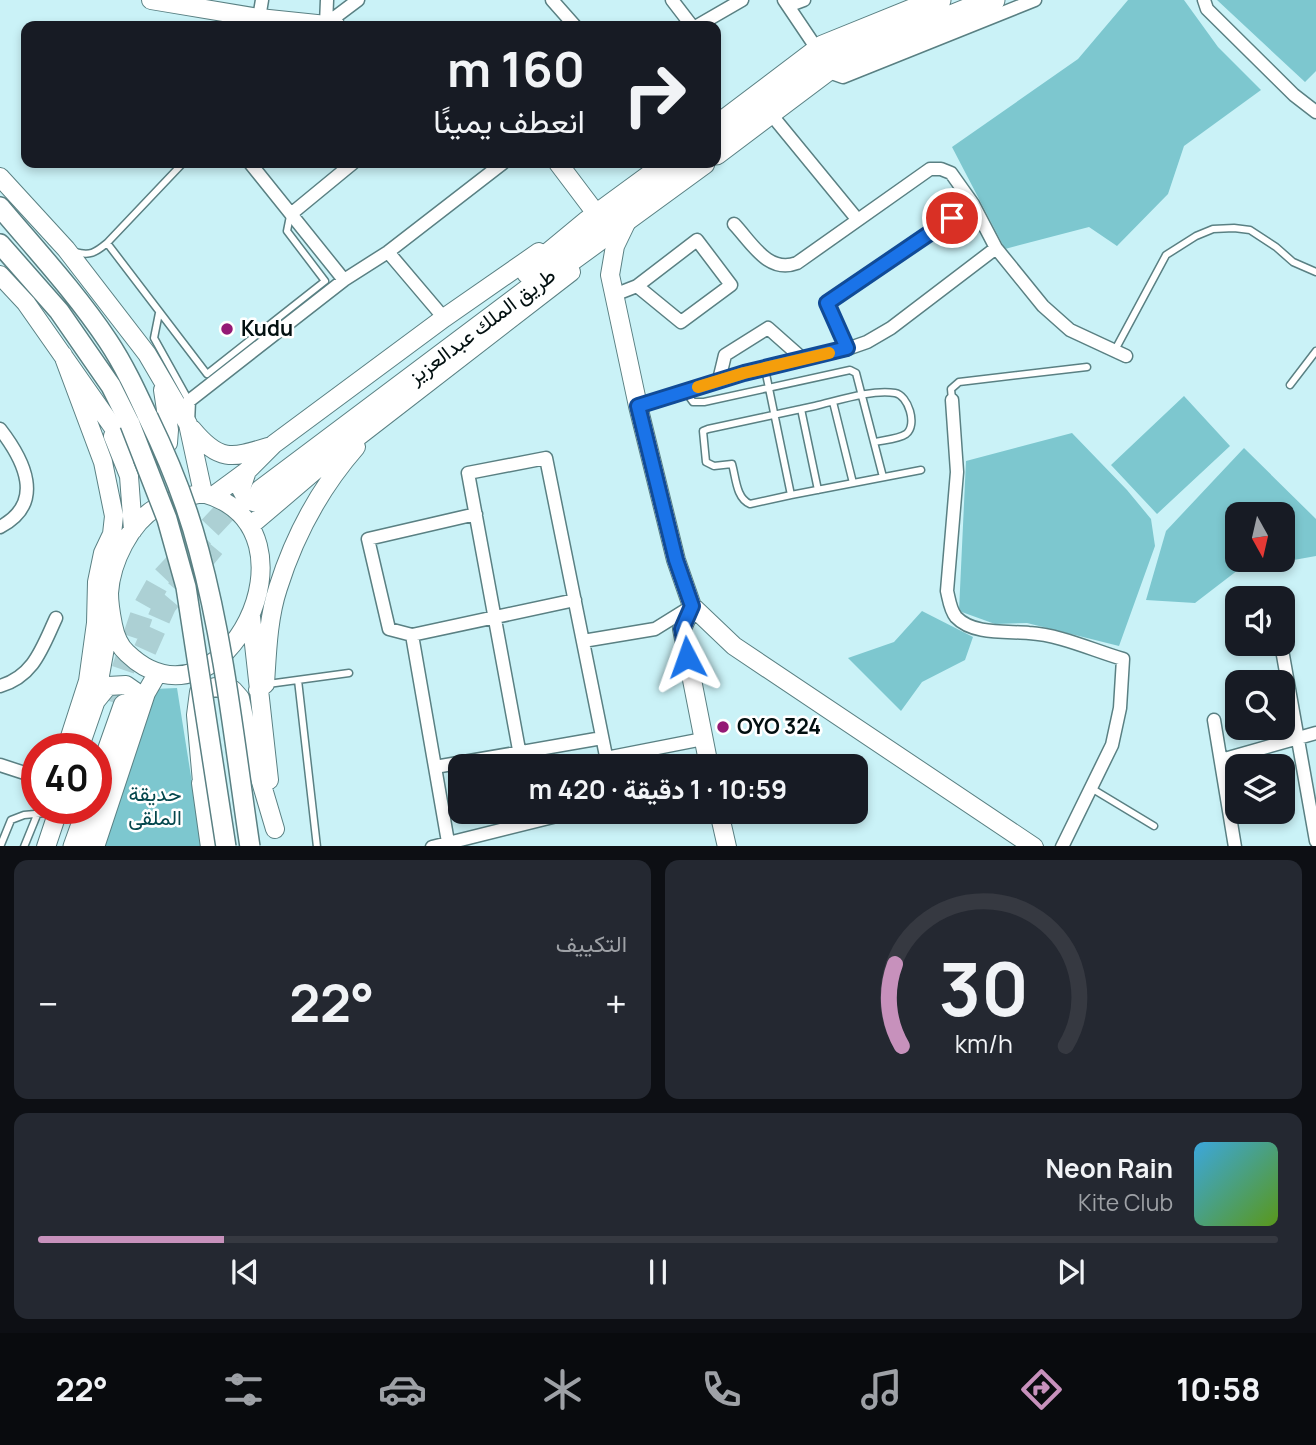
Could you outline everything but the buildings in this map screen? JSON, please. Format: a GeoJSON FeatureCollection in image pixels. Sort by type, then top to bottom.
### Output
{"type":"FeatureCollection","features":[{"type":"Feature","properties":{"kind":"highway"},"geometry":{"type":"LineString","coordinates":[[721,149],[770,113],[822,61],[823,47],[939,0]]}},
{"type":"Feature","properties":{"kind":"highway"},"geometry":{"type":"LineString","coordinates":[[822,61],[833,65],[993,0]]}},
{"type":"Feature","properties":{"kind":"highway"},"geometry":{"type":"LineString","coordinates":[[721,125],[822,61]]}},
{"type":"Feature","properties":{"kind":"highway","name":"طريق الملك عبدالعزيز"},"geometry":{"type":"LineString","coordinates":[[259,486],[598,224],[663,168]]}},
{"type":"Feature","properties":{"kind":"highway","name":"طريق الملك عبدالعزيز"},"geometry":{"type":"LineString","coordinates":[[598,224],[628,218],[696,168]]}},
{"type":"Feature","properties":{"kind":"highway"},"geometry":{"type":"LineString","coordinates":[[104,733],[118,706]]}},
{"type":"Feature","properties":{"kind":"highway"},"geometry":{"type":"LineString","coordinates":[[111,733],[118,706]]}},
{"type":"Feature","properties":{"kind":"highway"},"geometry":{"type":"LineString","coordinates":[[52,842],[64,824]]}},
{"type":"Feature","properties":{"kind":"highway"},"geometry":{"type":"LineString","coordinates":[[75,846],[83,824]]}},
{"type":"Feature","properties":{"kind":"main road"},"geometry":{"type":"LineString","coordinates":[[152,0],[260,9],[313,21]]}},
{"type":"Feature","properties":{"kind":"main road"},"geometry":{"type":"LineString","coordinates":[[561,168],[598,224]]}},
{"type":"Feature","properties":{"kind":"main road"},"geometry":{"type":"LineString","coordinates":[[0,177],[65,249],[119,315],[147,354],[188,424],[207,447],[228,456],[274,444],[444,318],[551,244],[598,224]]}},
{"type":"Feature","properties":{"kind":"main road"},"geometry":{"type":"LineString","coordinates":[[0,207],[68,287],[127,373],[186,587],[226,846]]}},
{"type":"Feature","properties":{"kind":"main road"},"geometry":{"type":"LineString","coordinates":[[628,218],[615,246],[610,275],[638,406],[676,560],[692,606],[734,646],[1034,846]]}},
{"type":"Feature","properties":{"kind":"main road"},"geometry":{"type":"LineString","coordinates":[[95,846],[118,706],[109,592],[118,559],[133,530],[156,508],[186,496],[259,486],[379,421],[570,273],[598,224]]}},
{"type":"Feature","properties":{"kind":"main road"},"geometry":{"type":"LineString","coordinates":[[0,244],[59,311],[111,386],[166,454],[188,514],[211,601],[250,846]]}},
{"type":"Feature","properties":{"kind":"main road"},"geometry":{"type":"LineString","coordinates":[[0,275],[26,303],[122,440],[139,455],[151,453],[168,443],[169,430],[162,380]]}},
{"type":"Feature","properties":{"kind":"main road"},"geometry":{"type":"LineString","coordinates":[[63,355],[103,462],[114,516],[112,534],[103,553],[97,582],[96,622],[88,681],[71,733]]}},
{"type":"Feature","properties":{"kind":"main road"},"geometry":{"type":"LineString","coordinates":[[98,404],[118,445],[129,476],[133,530]]}},
{"type":"Feature","properties":{"kind":"main road"},"geometry":{"type":"LineString","coordinates":[[261,687],[277,589],[298,538],[321,492],[346,458],[379,421]]}},
{"type":"Feature","properties":{"kind":"main road"},"geometry":{"type":"LineString","coordinates":[[111,613],[115,635],[125,652],[158,674],[186,675],[215,661],[233,644],[251,617],[261,578],[260,556],[250,526],[236,509],[208,494],[188,424]]}},
{"type":"Feature","properties":{"kind":"main road"},"geometry":{"type":"LineString","coordinates":[[250,526],[259,486],[274,444]]}},
{"type":"Feature","properties":{"kind":"main road"},"geometry":{"type":"LineString","coordinates":[[692,606],[682,629],[706,754]]}},
{"type":"Feature","properties":{"kind":"main road"},"geometry":{"type":"LineString","coordinates":[[251,617],[276,838]]}},
{"type":"Feature","properties":{"kind":"main road"},"geometry":{"type":"LineString","coordinates":[[94,733],[118,706],[146,693],[158,674]]}},
{"type":"Feature","properties":{"kind":"main road"},"geometry":{"type":"LineString","coordinates":[[186,675],[203,793]]}},
{"type":"Feature","properties":{"kind":"main road"},"geometry":{"type":"LineString","coordinates":[[209,846],[196,715],[199,692],[215,687],[233,690],[240,698],[248,738],[276,838]]}},
{"type":"Feature","properties":{"kind":"main road"},"geometry":{"type":"LineString","coordinates":[[49,824],[52,842]]}},
{"type":"Feature","properties":{"kind":"main road"},"geometry":{"type":"LineString","coordinates":[[722,824],[727,846]]}},
{"type":"Feature","properties":{"kind":"street"},"geometry":{"type":"LineString","coordinates":[[327,0],[330,21]]}},
{"type":"Feature","properties":{"kind":"street"},"geometry":{"type":"LineString","coordinates":[[335,21],[358,0]]}},
{"type":"Feature","properties":{"kind":"street"},"geometry":{"type":"LineString","coordinates":[[552,0],[571,21]]}},
{"type":"Feature","properties":{"kind":"street"},"geometry":{"type":"LineString","coordinates":[[672,0],[691,21]]}},
{"type":"Feature","properties":{"kind":"street"},"geometry":{"type":"LineString","coordinates":[[704,21],[743,0]]}},
{"type":"Feature","properties":{"kind":"street"},"geometry":{"type":"LineString","coordinates":[[804,0],[786,3],[822,61],[843,77],[1035,0]]}},
{"type":"Feature","properties":{"kind":"street"},"geometry":{"type":"LineString","coordinates":[[1203,0],[1206,9],[1294,95],[1316,111]]}},
{"type":"Feature","properties":{"kind":"street"},"geometry":{"type":"LineString","coordinates":[[770,113],[857,219]]}},
{"type":"Feature","properties":{"kind":"street"},"geometry":{"type":"LineString","coordinates":[[254,168],[344,280]]}},
{"type":"Feature","properties":{"kind":"street"},"geometry":{"type":"LineString","coordinates":[[291,214],[347,168]]}},
{"type":"Feature","properties":{"kind":"street"},"geometry":{"type":"LineString","coordinates":[[188,424],[189,401],[344,280],[388,252],[497,168]]}},
{"type":"Feature","properties":{"kind":"street"},"geometry":{"type":"LineString","coordinates":[[734,224],[769,262],[787,267],[797,263],[930,169],[941,169],[951,173],[973,204],[996,248],[1043,306],[1070,330],[1121,353]]}},
{"type":"Feature","properties":{"kind":"street"},"geometry":{"type":"LineString","coordinates":[[847,348],[827,303],[973,204]]}},
{"type":"Feature","properties":{"kind":"street"},"geometry":{"type":"LineString","coordinates":[[614,295],[637,286],[697,240],[731,285],[681,322],[637,286]]}},
{"type":"Feature","properties":{"kind":"street"},"geometry":{"type":"LineString","coordinates":[[638,406],[719,380],[867,342],[891,328],[996,248]]}},
{"type":"Feature","properties":{"kind":"street"},"geometry":{"type":"LineString","coordinates":[[388,252],[444,318]]}},
{"type":"Feature","properties":{"kind":"street"},"geometry":{"type":"LineString","coordinates":[[719,380],[725,355],[768,328],[803,359]]}},
{"type":"Feature","properties":{"kind":"street"},"geometry":{"type":"LineString","coordinates":[[952,400],[957,471],[947,591],[956,617],[984,630],[1032,633],[1123,659],[1120,708],[1112,745],[1062,846]]}},
{"type":"Feature","properties":{"kind":"street"},"geometry":{"type":"LineString","coordinates":[[0,429],[23,464],[28,485],[20,510],[0,527]]}},
{"type":"Feature","properties":{"kind":"street"},"geometry":{"type":"LineString","coordinates":[[519,752],[468,473],[546,458],[605,754]]}},
{"type":"Feature","properties":{"kind":"street"},"geometry":{"type":"LineString","coordinates":[[476,514],[368,539],[388,629],[412,635],[575,600]]}},
{"type":"Feature","properties":{"kind":"street"},"geometry":{"type":"LineString","coordinates":[[583,641],[655,629],[692,606]]}},
{"type":"Feature","properties":{"kind":"street"},"geometry":{"type":"LineString","coordinates":[[0,686],[13,682],[36,662],[56,618]]}},
{"type":"Feature","properties":{"kind":"street"},"geometry":{"type":"LineString","coordinates":[[412,635],[448,842]]}},
{"type":"Feature","properties":{"kind":"street"},"geometry":{"type":"LineString","coordinates":[[1283,656],[1316,841]]}},
{"type":"Feature","properties":{"kind":"street"},"geometry":{"type":"LineString","coordinates":[[1214,720],[1235,846]]}},
{"type":"Feature","properties":{"kind":"street"},"geometry":{"type":"LineString","coordinates":[[1221,760],[1297,736],[1316,733]]}},
{"type":"Feature","properties":{"kind":"street"},"geometry":{"type":"LineString","coordinates":[[435,767],[602,738]]}},
{"type":"Feature","properties":{"kind":"street"},"geometry":{"type":"LineString","coordinates":[[640,754],[703,739]]}},
{"type":"Feature","properties":{"kind":"street"},"geometry":{"type":"LineString","coordinates":[[0,765],[21,772]]}},
{"type":"Feature","properties":{"kind":"street"},"geometry":{"type":"LineString","coordinates":[[432,846],[508,824]]}},
{"type":"Feature","properties":{"kind":"lane"},"geometry":{"type":"LineString","coordinates":[[65,249],[86,255],[95,253],[178,168]]}},
{"type":"Feature","properties":{"kind":"lane"},"geometry":{"type":"LineString","coordinates":[[107,243],[207,374],[325,281],[286,231],[291,214]]}},
{"type":"Feature","properties":{"kind":"lane"},"geometry":{"type":"LineString","coordinates":[[1121,353],[1166,256],[1196,236],[1213,229],[1250,230],[1293,262],[1316,272]]}},
{"type":"Feature","properties":{"kind":"lane"},"geometry":{"type":"LineString","coordinates":[[159,313],[154,338],[189,401]]}},
{"type":"Feature","properties":{"kind":"lane"},"geometry":{"type":"LineString","coordinates":[[1290,385],[1316,351]]}},
{"type":"Feature","properties":{"kind":"lane"},"geometry":{"type":"LineString","coordinates":[[952,400],[951,388],[959,382],[1087,367]]}},
{"type":"Feature","properties":{"kind":"lane"},"geometry":{"type":"LineString","coordinates":[[765,368],[791,495]]}},
{"type":"Feature","properties":{"kind":"lane"},"geometry":{"type":"LineString","coordinates":[[685,391],[694,402],[704,402],[850,370],[856,373],[883,477]]}},
{"type":"Feature","properties":{"kind":"lane"},"geometry":{"type":"LineString","coordinates":[[875,442],[905,435],[911,429],[912,420],[902,396],[895,393],[862,395],[703,431],[706,462],[714,466],[732,464],[741,498],[750,504],[921,471]]}},
{"type":"Feature","properties":{"kind":"lane"},"geometry":{"type":"LineString","coordinates":[[833,402],[853,483]]}},
{"type":"Feature","properties":{"kind":"lane"},"geometry":{"type":"LineString","coordinates":[[801,409],[818,490]]}},
{"type":"Feature","properties":{"kind":"lane"},"geometry":{"type":"LineString","coordinates":[[261,687],[349,673]]}},
{"type":"Feature","properties":{"kind":"lane"},"geometry":{"type":"LineString","coordinates":[[298,680],[317,846]]}},
{"type":"Feature","properties":{"kind":"lane"},"geometry":{"type":"LineString","coordinates":[[1091,788],[1154,826]]}},
{"type":"Feature","properties":{"kind":"lane"},"geometry":{"type":"LineString","coordinates":[[0,846],[11,820],[21,816]]}},
{"type":"Feature","properties":{"kind":"lane"},"geometry":{"type":"LineString","coordinates":[[24,846],[38,824]]}},
{"type":"Feature","properties":{"kind":"green space"},"geometry":{"type":"Polygon","coordinates":[[[1128,0],[1184,0],[1218,47],[1261,90],[1184,146],[1168,194],[1117,246],[1089,227],[1005,249],[952,147],[1078,59],[1128,0]]]}},
{"type":"Feature","properties":{"kind":"green space"},"geometry":{"type":"Polygon","coordinates":[[[1217,0],[1316,0],[1316,71],[1305,82],[1217,0]]]}},
{"type":"Feature","properties":{"kind":"green space"},"geometry":{"type":"Polygon","coordinates":[[[1184,396],[1230,446],[1157,514],[1111,465],[1184,396]]]}},
{"type":"Feature","properties":{"kind":"green space"},"geometry":{"type":"Polygon","coordinates":[[[1072,433],[1151,519],[1155,546],[1119,646],[1027,623],[995,624],[959,611],[966,461],[1072,433]]]}},
{"type":"Feature","properties":{"kind":"green space"},"geometry":{"type":"Polygon","coordinates":[[[1244,448],[1316,519],[1316,556],[1295,560],[1295,502],[1225,502],[1225,572],[1235,572],[1195,603],[1146,600],[1166,531],[1244,448]]]}},
{"type":"Feature","properties":{"kind":"green space"},"geometry":{"type":"Polygon","coordinates":[[[922,611],[973,637],[965,660],[922,682],[901,711],[848,658],[894,642],[922,611]]]}},
{"type":"Feature","properties":{"kind":"green space","name":"حديقة الملقى"},"geometry":{"type":"Polygon","coordinates":[[[177,688],[202,846],[98,846],[106,824],[112,824],[112,808],[154,689],[177,688]]]}},
{"type":"Feature","properties":{"kind":"tunnel"},"geometry":{"type":"LineString","coordinates":[[112,702],[144,608],[158,583],[254,481]]}},
{"type":"Feature","properties":{"kind":"tunnel"},"geometry":{"type":"LineString","coordinates":[[145,650],[165,605],[214,546]]}},
{"type":"Feature","properties":{"kind":"slow traffic"},"geometry":{"type":"LineString","coordinates":[[698,387],[829,353]]}},
{"type":"Feature","properties":{"kind":"place","name":"Kudu"},"geometry":{"type":"Point","coordinates":[227,329]}},
{"type":"Feature","properties":{"kind":"place","name":"OYO 324"},"geometry":{"type":"Point","coordinates":[723,727]}},
{"type":"Feature","properties":{"kind":"route"},"geometry":{"type":"LineString","coordinates":[[687,657],[682,629],[692,606],[676,560],[638,406],[744,373],[847,348],[827,303],[952,218]]}}]}
